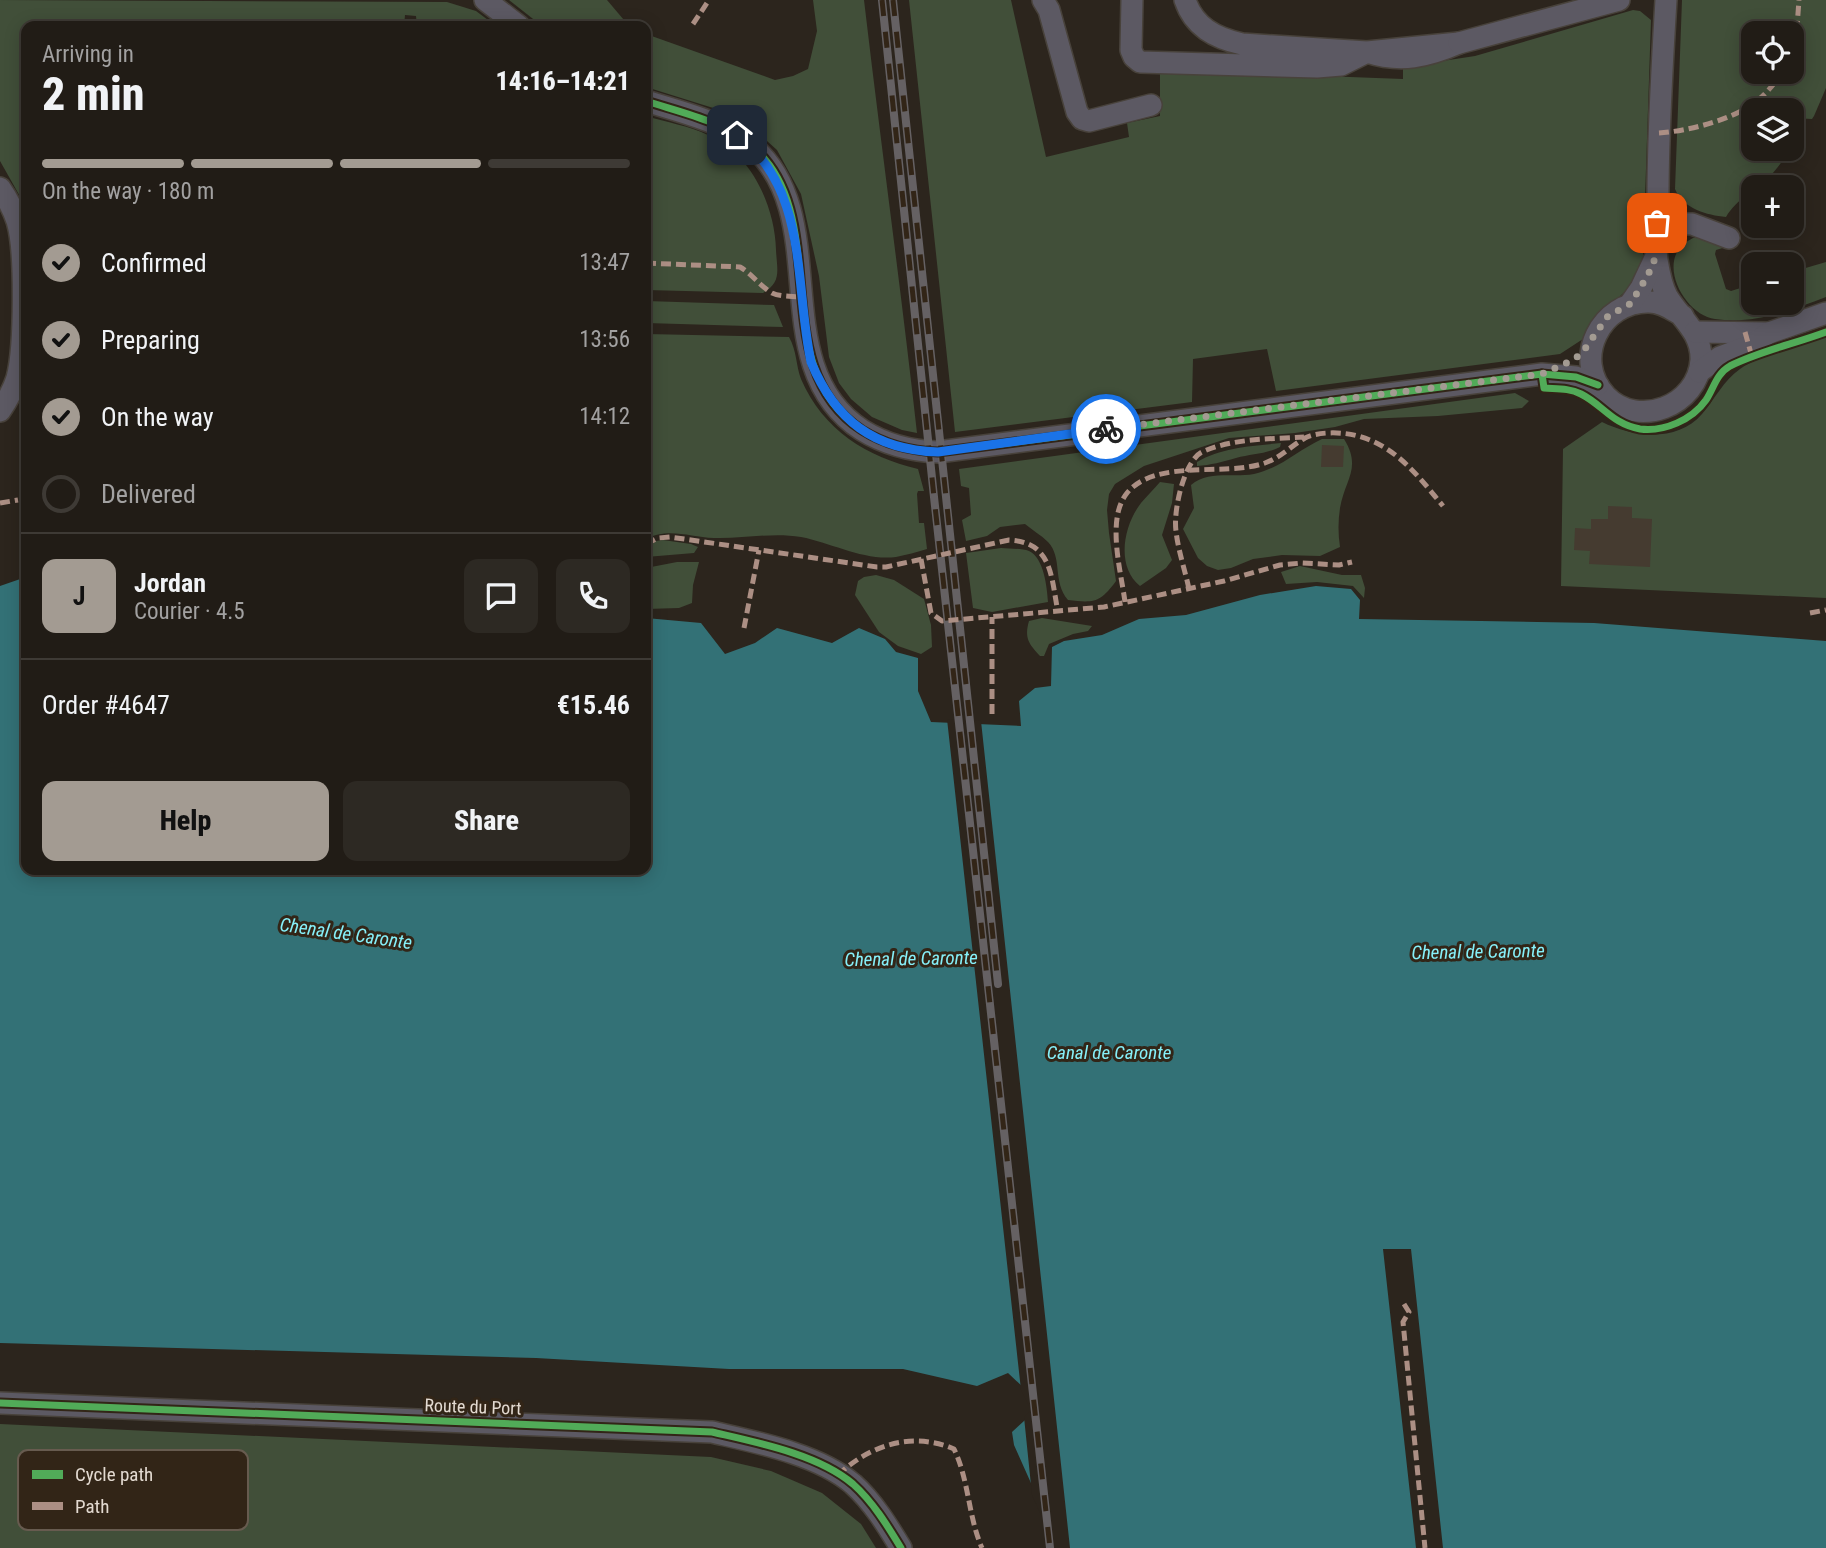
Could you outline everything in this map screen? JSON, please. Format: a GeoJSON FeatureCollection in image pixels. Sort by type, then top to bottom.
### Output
{"type":"FeatureCollection","features":[{"type":"Feature","properties":{"kind":"street"},"geometry":{"type":"LineString","coordinates":[[485,0],[512,21]]}},
{"type":"Feature","properties":{"kind":"street"},"geometry":{"type":"LineString","coordinates":[[1043,0],[1049,10],[1077,112],[1082,119],[1089,121],[1151,105]]}},
{"type":"Feature","properties":{"kind":"street"},"geometry":{"type":"LineString","coordinates":[[1132,0],[1131,50],[1140,62],[1367,52],[1385,58],[1420,57],[1459,43],[1619,0]]}},
{"type":"Feature","properties":{"kind":"street"},"geometry":{"type":"LineString","coordinates":[[1185,0],[1191,15],[1200,26],[1214,35],[1242,44],[1263,56]]}},
{"type":"Feature","properties":{"kind":"street"},"geometry":{"type":"LineString","coordinates":[[1666,0],[1656,256],[1668,297],[1689,324],[1700,347],[1699,372]]}},
{"type":"Feature","properties":{"kind":"street"},"geometry":{"type":"LineString","coordinates":[[651,103],[714,122],[754,148],[769,166],[787,204],[794,237],[806,336],[811,362],[821,386],[850,422],[894,446],[915,451],[938,452],[1542,374],[1576,377],[1598,385]]}},
{"type":"Feature","properties":{"kind":"street"},"geometry":{"type":"LineString","coordinates":[[0,187],[15,214],[21,241]]}},
{"type":"Feature","properties":{"kind":"street"},"geometry":{"type":"LineString","coordinates":[[1657,223],[1692,225],[1729,238]]}},
{"type":"Feature","properties":{"kind":"street"},"geometry":{"type":"LineString","coordinates":[[1630,304],[1656,256]]}},
{"type":"Feature","properties":{"kind":"street"},"geometry":{"type":"LineString","coordinates":[[1542,374],[1573,360],[1593,339],[1608,316],[1630,304],[1651,302],[1664,305],[1689,324],[1769,333]]}},
{"type":"Feature","properties":{"kind":"street"},"geometry":{"type":"LineString","coordinates":[[1593,339],[1590,363],[1598,385],[1606,396],[1619,406],[1635,411],[1654,412],[1670,407],[1687,393],[1699,372],[1720,357],[1749,346],[1769,333],[1826,313]]}},
{"type":"Feature","properties":{"kind":"street"},"geometry":{"type":"LineString","coordinates":[[0,411],[11,395],[21,364]]}},
{"type":"Feature","properties":{"kind":"street","name":"Route du Port"},"geometry":{"type":"LineString","coordinates":[[0,1403],[712,1432],[766,1444],[814,1461],[851,1483],[881,1515],[901,1548]]}},
{"type":"Feature","properties":{"kind":"green space"},"geometry":{"type":"Polygon","coordinates":[[[0,0],[447,2],[476,11],[489,21],[416,21],[416,16],[405,15],[404,21],[21,21],[21,198],[0,161],[0,0]]]}},
{"type":"Feature","properties":{"kind":"green space"},"geometry":{"type":"Polygon","coordinates":[[[509,0],[607,0],[625,21],[536,21],[509,0]]]}},
{"type":"Feature","properties":{"kind":"green space"},"geometry":{"type":"Polygon","coordinates":[[[813,0],[864,0],[917,433],[902,430],[872,417],[851,399],[839,383],[829,357],[819,276],[801,194],[777,150],[756,131],[726,112],[651,89],[651,36],[775,80],[808,69],[817,31],[813,0]]]}},
{"type":"Feature","properties":{"kind":"green space"},"geometry":{"type":"Polygon","coordinates":[[[909,0],[1011,0],[1046,157],[1129,137],[1127,123],[1160,116],[1160,70],[1403,79],[1403,67],[1475,56],[1633,10],[1640,11],[1651,20],[1643,258],[1629,288],[1606,309],[1583,339],[1560,354],[1276,391],[1267,349],[1193,359],[1192,402],[955,432],[909,0]]]}},
{"type":"Feature","properties":{"kind":"green space"},"geometry":{"type":"Polygon","coordinates":[[[1682,0],[1826,0],[1826,88],[1812,119],[1804,119],[1804,98],[1741,98],[1741,161],[1783,161],[1776,170],[1771,175],[1741,175],[1741,201],[1726,217],[1704,213],[1684,202],[1675,189],[1682,0]]]}},
{"type":"Feature","properties":{"kind":"green space"},"geometry":{"type":"Polygon","coordinates":[[[651,117],[708,135],[723,143],[737,154],[758,183],[775,233],[777,264],[776,280],[763,293],[651,290],[651,117]]]}},
{"type":"Feature","properties":{"kind":"green space"},"geometry":{"type":"Polygon","coordinates":[[[1693,238],[1706,238],[1726,247],[1716,250],[1715,254],[1726,289],[1731,291],[1741,288],[1741,315],[1770,315],[1730,320],[1715,319],[1697,311],[1682,294],[1674,273],[1678,250],[1693,238]]]}},
{"type":"Feature","properties":{"kind":"green space"},"geometry":{"type":"Polygon","coordinates":[[[1826,262],[1826,297],[1804,305],[1804,268],[1826,262]]]}},
{"type":"Feature","properties":{"kind":"green space"},"geometry":{"type":"Polygon","coordinates":[[[651,301],[774,305],[783,327],[651,323],[651,301]]]}},
{"type":"Feature","properties":{"kind":"green space"},"geometry":{"type":"Polygon","coordinates":[[[651,334],[789,337],[801,379],[821,413],[834,427],[864,449],[918,469],[924,491],[918,491],[917,494],[919,523],[924,523],[927,549],[896,557],[860,554],[790,536],[714,538],[671,533],[651,536],[651,334]]]}},
{"type":"Feature","properties":{"kind":"green space"},"geometry":{"type":"Polygon","coordinates":[[[1826,337],[1826,598],[1561,586],[1563,449],[1602,422],[1641,434],[1654,435],[1680,430],[1702,414],[1734,374],[1749,363],[1826,337]]]}},
{"type":"Feature","properties":{"kind":"green space"},"geometry":{"type":"Polygon","coordinates":[[[1515,393],[1529,401],[1522,408],[1438,416],[1364,419],[1295,433],[1229,438],[1144,466],[1115,484],[1109,494],[1107,510],[1116,581],[1096,600],[1068,600],[1060,585],[1053,548],[1025,524],[1000,527],[987,536],[966,541],[962,520],[971,515],[969,488],[961,486],[959,469],[1515,393]]]}},
{"type":"Feature","properties":{"kind":"green space"},"geometry":{"type":"Polygon","coordinates":[[[1322,439],[1344,439],[1352,458],[1351,474],[1339,513],[1340,547],[1320,556],[1282,555],[1253,559],[1218,570],[1207,566],[1198,558],[1183,529],[1194,508],[1191,485],[1213,476],[1246,475],[1264,471],[1322,439]]]}},
{"type":"Feature","properties":{"kind":"green space"},"geometry":{"type":"Polygon","coordinates":[[[1281,443],[1280,447],[1269,451],[1197,466],[1197,462],[1227,450],[1281,443]]]}},
{"type":"Feature","properties":{"kind":"green space"},"geometry":{"type":"Polygon","coordinates":[[[1160,482],[1174,484],[1172,503],[1162,535],[1172,560],[1166,568],[1140,586],[1132,578],[1125,557],[1126,534],[1135,512],[1160,482]]]}},
{"type":"Feature","properties":{"kind":"green space"},"geometry":{"type":"Polygon","coordinates":[[[656,541],[698,547],[694,553],[651,557],[651,545],[656,541]]]}},
{"type":"Feature","properties":{"kind":"green space"},"geometry":{"type":"Polygon","coordinates":[[[1001,548],[1026,550],[1034,555],[1044,574],[1048,602],[992,612],[973,608],[966,553],[1001,548]]]}},
{"type":"Feature","properties":{"kind":"green space"},"geometry":{"type":"Polygon","coordinates":[[[677,562],[699,562],[692,603],[679,608],[651,609],[651,567],[677,562]]]}},
{"type":"Feature","properties":{"kind":"green space"},"geometry":{"type":"Polygon","coordinates":[[[1300,566],[1342,575],[1361,575],[1365,588],[1364,598],[1353,586],[1317,582],[1286,584],[1281,572],[1300,566]]]}},
{"type":"Feature","properties":{"kind":"green space"},"geometry":{"type":"Polygon","coordinates":[[[876,575],[894,580],[924,599],[931,625],[932,647],[921,654],[898,646],[879,632],[855,595],[858,581],[876,575]]]}},
{"type":"Feature","properties":{"kind":"green space"},"geometry":{"type":"Polygon","coordinates":[[[1042,618],[1092,626],[1088,631],[1049,644],[1044,656],[1040,656],[1030,644],[1027,632],[1029,621],[1042,618]]]}},
{"type":"Feature","properties":{"kind":"green space"},"geometry":{"type":"Polygon","coordinates":[[[0,1424],[711,1457],[771,1471],[822,1493],[861,1524],[876,1548],[0,1548],[0,1424]]]}},
{"type":"Feature","properties":{"kind":"water","name":"Canal de Caronte"},"geometry":{"type":"Polygon","coordinates":[[[21,579],[21,875],[651,875],[651,618],[701,623],[725,654],[755,643],[777,628],[832,643],[859,628],[885,639],[896,652],[918,658],[918,691],[931,722],[1021,726],[1019,701],[1035,688],[1051,686],[1052,647],[1064,641],[1102,635],[1139,619],[1186,615],[1260,595],[1316,586],[1351,589],[1360,600],[1359,619],[1594,623],[1826,641],[1826,1548],[1443,1548],[1411,1249],[1383,1249],[1416,1548],[1060,1548],[1014,1445],[1012,1432],[1035,1411],[1024,1388],[1008,1373],[977,1386],[903,1369],[729,1369],[536,1358],[0,1343],[0,586],[21,579]]]}},
{"type":"Feature","properties":{"kind":"pier"},"geometry":{"type":"Polygon","coordinates":[[[947,719],[981,721],[1070,1548],[1056,1548],[1032,1495],[1024,1417],[1031,1410],[1021,1390],[947,719]]]}},
{"type":"Feature","properties":{"kind":"building"},"geometry":{"type":"Polygon","coordinates":[[[1322,445],[1344,446],[1343,467],[1321,467],[1322,445]]]}},
{"type":"Feature","properties":{"kind":"building"},"geometry":{"type":"Polygon","coordinates":[[[1608,506],[1632,507],[1632,518],[1652,519],[1650,567],[1589,564],[1590,551],[1574,550],[1575,528],[1591,529],[1591,519],[1608,519],[1608,506]]]}},
{"type":"Feature","properties":{"kind":"railway"},"geometry":{"type":"LineString","coordinates":[[882,0],[1050,1548]]}},
{"type":"Feature","properties":{"kind":"railway"},"geometry":{"type":"LineString","coordinates":[[893,0],[998,984]]}},
{"type":"Feature","properties":{"kind":"marked path"},"geometry":{"type":"LineString","coordinates":[[693,24],[709,0]]}},
{"type":"Feature","properties":{"kind":"marked path"},"geometry":{"type":"LineString","coordinates":[[1797,21],[1799,0]]}},
{"type":"Feature","properties":{"kind":"marked path"},"geometry":{"type":"LineString","coordinates":[[1659,133],[1696,127],[1736,114],[1761,98],[1774,84]]}},
{"type":"Feature","properties":{"kind":"marked path"},"geometry":{"type":"LineString","coordinates":[[651,263],[740,267],[772,293],[801,297]]}},
{"type":"Feature","properties":{"kind":"marked path"},"geometry":{"type":"LineString","coordinates":[[1745,332],[1752,357]]}},
{"type":"Feature","properties":{"kind":"marked path"},"geometry":{"type":"LineString","coordinates":[[1125,602],[1118,561],[1117,517],[1127,493],[1140,482],[1155,476],[1192,470],[1249,467],[1270,461],[1305,438],[1324,433],[1346,434],[1372,441],[1395,455],[1416,474],[1443,506]]}},
{"type":"Feature","properties":{"kind":"marked path"},"geometry":{"type":"LineString","coordinates":[[1189,589],[1178,545],[1176,522],[1181,487],[1196,457],[1202,452],[1227,444],[1304,437]]}},
{"type":"Feature","properties":{"kind":"marked path"},"geometry":{"type":"LineString","coordinates":[[0,503],[18,500]]}},
{"type":"Feature","properties":{"kind":"marked path"},"geometry":{"type":"LineString","coordinates":[[651,542],[670,537],[877,567],[1009,540],[1023,542],[1034,547],[1047,564],[1058,612]]}},
{"type":"Feature","properties":{"kind":"marked path"},"geometry":{"type":"LineString","coordinates":[[744,628],[759,550]]}},
{"type":"Feature","properties":{"kind":"marked path"},"geometry":{"type":"LineString","coordinates":[[921,559],[931,613],[942,621],[1104,607],[1224,581],[1280,565],[1339,565],[1352,562]]}},
{"type":"Feature","properties":{"kind":"marked path"},"geometry":{"type":"LineString","coordinates":[[1810,613],[1826,610]]}},
{"type":"Feature","properties":{"kind":"marked path"},"geometry":{"type":"LineString","coordinates":[[992,617],[992,714]]}},
{"type":"Feature","properties":{"kind":"marked path"},"geometry":{"type":"LineString","coordinates":[[1404,1304],[1409,1312],[1403,1322],[1425,1548]]}},
{"type":"Feature","properties":{"kind":"marked path"},"geometry":{"type":"LineString","coordinates":[[838,1475],[864,1456],[892,1444],[923,1441],[954,1449],[963,1473],[982,1548]]}},
{"type":"Feature","properties":{"kind":"cycle path"},"geometry":{"type":"LineString","coordinates":[[651,103],[702,119],[741,138],[753,147],[777,177],[791,212],[806,331],[815,369],[832,402],[862,430],[898,446],[938,452],[1542,374],[1576,377],[1598,385]]}},
{"type":"Feature","properties":{"kind":"cycle path"},"geometry":{"type":"LineString","coordinates":[[1542,374],[1544,388],[1581,394],[1630,427],[1658,429],[1685,419],[1700,407],[1721,373],[1730,366],[1826,332]]}},
{"type":"Feature","properties":{"kind":"cycle path"},"geometry":{"type":"LineString","coordinates":[[0,1403],[712,1432],[786,1450],[839,1474],[867,1498],[901,1548]]}},
{"type":"Feature","properties":{"kind":"way so far"},"geometry":{"type":"LineString","coordinates":[[1106,429],[1542,374],[1561,367],[1582,353],[1608,316],[1630,304],[1641,288],[1656,256],[1657,223]]}},
{"type":"Feature","properties":{"kind":"route"},"geometry":{"type":"LineString","coordinates":[[737,135],[754,148],[769,166],[787,204],[811,362],[821,386],[850,422],[894,446],[915,451],[938,452],[1106,429]]}},
{"type":"Feature","properties":{"kind":"water label","name":"Chenal de Caronte"},"geometry":{"type":"Point","coordinates":[346,933]}},
{"type":"Feature","properties":{"kind":"water label","name":"Chenal de Caronte"},"geometry":{"type":"Point","coordinates":[1478,951]}},
{"type":"Feature","properties":{"kind":"water label","name":"Chenal de Caronte"},"geometry":{"type":"Point","coordinates":[911,958]}}]}
